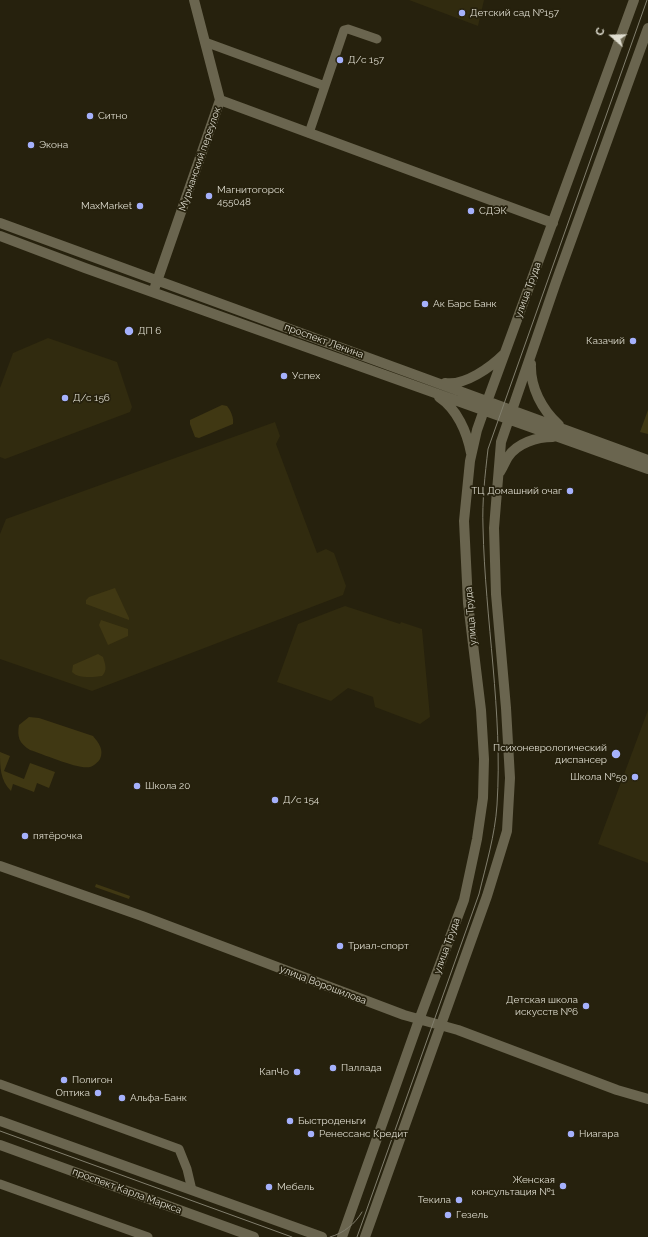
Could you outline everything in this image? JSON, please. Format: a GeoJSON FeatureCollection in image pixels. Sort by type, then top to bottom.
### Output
{"type":"FeatureCollection","features":[{"type":"Feature","properties":{"kind":"main road","name":"Мурманский переулок"},"geometry":{"type":"LineString","coordinates":[[153,292],[220,100],[194,0]]}},
{"type":"Feature","properties":{"kind":"main road","name":"улица Труда"},"geometry":{"type":"LineString","coordinates":[[342,1237],[419,1020],[464,900],[477,839],[483,798],[484,759],[481,710],[468,603],[464,521],[472,455],[484,410],[507,351],[634,0]]}},
{"type":"Feature","properties":{"kind":"main road","name":"улица Труда"},"geometry":{"type":"LineString","coordinates":[[366,1237],[487,896],[507,831],[510,778],[506,708],[496,594],[494,528],[501,442],[648,28]]}},
{"type":"Feature","properties":{"kind":"main road"},"geometry":{"type":"LineString","coordinates":[[220,100],[553,223]]}},
{"type":"Feature","properties":{"kind":"main road","name":"проспект Ленина"},"geometry":{"type":"LineString","coordinates":[[0,223],[432,381],[488,400],[511,414],[562,433],[648,469]]}},
{"type":"Feature","properties":{"kind":"main road","name":"проспект Ленина"},"geometry":{"type":"LineString","coordinates":[[0,236],[484,410],[511,414]]}},
{"type":"Feature","properties":{"kind":"main road"},"geometry":{"type":"LineString","coordinates":[[432,381],[448,384],[480,374],[496,363],[507,351]]}},
{"type":"Feature","properties":{"kind":"main road"},"geometry":{"type":"LineString","coordinates":[[498,477],[508,456],[518,447],[542,437],[562,433],[542,406],[535,391],[530,375],[532,352]]}},
{"type":"Feature","properties":{"kind":"main road"},"geometry":{"type":"LineString","coordinates":[[431,391],[447,402],[460,420],[469,442],[472,455]]}},
{"type":"Feature","properties":{"kind":"main road","name":"проспект Ленина"},"geometry":{"type":"LineString","coordinates":[[562,433],[648,460]]}},
{"type":"Feature","properties":{"kind":"main road","name":"улица Ворошилова"},"geometry":{"type":"LineString","coordinates":[[0,866],[142,916],[404,1015],[458,1030],[617,1090],[648,1099]]}},
{"type":"Feature","properties":{"kind":"main road"},"geometry":{"type":"LineString","coordinates":[[0,1121],[322,1237]]}},
{"type":"Feature","properties":{"kind":"main road","name":"проспект Карла Маркса"},"geometry":{"type":"LineString","coordinates":[[0,1145],[254,1237]]}},
{"type":"Feature","properties":{"kind":"street"},"geometry":{"type":"LineString","coordinates":[[309,133],[344,30],[348,29],[377,39]]}},
{"type":"Feature","properties":{"kind":"street"},"geometry":{"type":"LineString","coordinates":[[205,42],[325,86]]}},
{"type":"Feature","properties":{"kind":"street"},"geometry":{"type":"LineString","coordinates":[[0,1084],[178,1149],[187,1169],[192,1190]]}},
{"type":"Feature","properties":{"kind":"street"},"geometry":{"type":"LineString","coordinates":[[0,1184],[148,1237]]}},
{"type":"Feature","properties":{"kind":"shaded area","name":"Детский сад №157"},"geometry":{"type":"Polygon","coordinates":[[[409,0],[484,0],[478,26],[409,0]]]}},
{"type":"Feature","properties":{"kind":"shaded area","name":"Д/с 156"},"geometry":{"type":"Polygon","coordinates":[[[48,338],[117,362],[132,407],[130,412],[5,459],[0,457],[0,388],[13,353],[48,338]]]}},
{"type":"Feature","properties":{"kind":"shaded area"},"geometry":{"type":"Polygon","coordinates":[[[222,405],[227,406],[230,410],[233,417],[233,424],[199,438],[195,437],[190,420],[222,405]]]}},
{"type":"Feature","properties":{"kind":"shaded area"},"geometry":{"type":"Polygon","coordinates":[[[648,410],[648,434],[640,432],[648,410]]]}},
{"type":"Feature","properties":{"kind":"shaded area"},"geometry":{"type":"Polygon","coordinates":[[[275,422],[280,436],[276,444],[317,553],[326,549],[334,553],[346,586],[343,595],[92,691],[0,659],[0,534],[6,519],[275,422]]]}},
{"type":"Feature","properties":{"kind":"shaded area"},"geometry":{"type":"Polygon","coordinates":[[[115,588],[129,620],[86,604],[86,600],[89,597],[115,588]]]}},
{"type":"Feature","properties":{"kind":"shaded area"},"geometry":{"type":"Polygon","coordinates":[[[345,606],[400,624],[401,622],[422,629],[430,717],[420,724],[375,707],[373,697],[348,688],[331,701],[277,682],[298,624],[345,606]]]}},
{"type":"Feature","properties":{"kind":"shaded area"},"geometry":{"type":"Polygon","coordinates":[[[101,620],[128,629],[128,636],[108,645],[99,625],[101,620]]]}},
{"type":"Feature","properties":{"kind":"shaded area"},"geometry":{"type":"Polygon","coordinates":[[[98,654],[103,657],[105,665],[105,671],[102,676],[82,677],[72,672],[73,665],[98,654]]]}},
{"type":"Feature","properties":{"kind":"shaded area","name":"Школа №59"},"geometry":{"type":"Polygon","coordinates":[[[648,710],[648,863],[598,844],[648,710]]]}},
{"type":"Feature","properties":{"kind":"shaded area"},"geometry":{"type":"Polygon","coordinates":[[[29,717],[39,718],[93,736],[99,744],[101,750],[100,759],[93,766],[85,767],[70,764],[30,750],[23,745],[18,733],[19,725],[29,717]]]}},
{"type":"Feature","properties":{"kind":"shaded area"},"geometry":{"type":"Polygon","coordinates":[[[0,752],[10,756],[4,771],[24,779],[30,763],[55,772],[49,788],[37,783],[34,792],[13,784],[11,791],[7,787],[3,778],[0,752]]]}},
{"type":"Feature","properties":{"kind":"shaded area"},"geometry":{"type":"Polygon","coordinates":[[[96,884],[130,896],[129,899],[95,887],[96,884]]]}},
{"type":"Feature","properties":{"kind":"tram line"},"geometry":{"type":"LineString","coordinates":[[357,1237],[479,894],[494,827],[497,805],[498,735],[484,562],[483,517],[488,449],[647,0]]}},
{"type":"Feature","properties":{"kind":"tram line"},"geometry":{"type":"LineString","coordinates":[[0,1131],[292,1237]]}},
{"type":"Feature","properties":{"kind":"tram line"},"geometry":{"type":"LineString","coordinates":[[330,1237],[349,1228],[362,1212]]}},
{"type":"Feature","properties":{"kind":"place","name":"Детский сад №157"},"geometry":{"type":"Point","coordinates":[462,13]}},
{"type":"Feature","properties":{"kind":"place","name":"Д/с 157"},"geometry":{"type":"Point","coordinates":[340,60]}},
{"type":"Feature","properties":{"kind":"place","name":"Ситно"},"geometry":{"type":"Point","coordinates":[90,116]}},
{"type":"Feature","properties":{"kind":"place","name":"Экона"},"geometry":{"type":"Point","coordinates":[31,145]}},
{"type":"Feature","properties":{"kind":"place","name":"Магнитогорск 455048"},"geometry":{"type":"Point","coordinates":[209,196]}},
{"type":"Feature","properties":{"kind":"place","name":"MaxMarket"},"geometry":{"type":"Point","coordinates":[140,206]}},
{"type":"Feature","properties":{"kind":"place","name":"СДЭК"},"geometry":{"type":"Point","coordinates":[471,211]}},
{"type":"Feature","properties":{"kind":"place","name":"Ак Барс Банк"},"geometry":{"type":"Point","coordinates":[425,304]}},
{"type":"Feature","properties":{"kind":"place","name":"ДП 6"},"geometry":{"type":"Point","coordinates":[129,331]}},
{"type":"Feature","properties":{"kind":"place","name":"Казачий"},"geometry":{"type":"Point","coordinates":[633,341]}},
{"type":"Feature","properties":{"kind":"place","name":"Успех"},"geometry":{"type":"Point","coordinates":[284,376]}},
{"type":"Feature","properties":{"kind":"place","name":"Д/с 156"},"geometry":{"type":"Point","coordinates":[65,398]}},
{"type":"Feature","properties":{"kind":"place","name":"ТЦ Домашний очаг"},"geometry":{"type":"Point","coordinates":[570,491]}},
{"type":"Feature","properties":{"kind":"place","name":"Психоневрологический диспансер"},"geometry":{"type":"Point","coordinates":[616,754]}},
{"type":"Feature","properties":{"kind":"place","name":"Школа №59"},"geometry":{"type":"Point","coordinates":[635,777]}},
{"type":"Feature","properties":{"kind":"place","name":"Школа 20"},"geometry":{"type":"Point","coordinates":[137,786]}},
{"type":"Feature","properties":{"kind":"place","name":"Д/с 154"},"geometry":{"type":"Point","coordinates":[275,800]}},
{"type":"Feature","properties":{"kind":"place","name":"пятёрочка"},"geometry":{"type":"Point","coordinates":[25,836]}},
{"type":"Feature","properties":{"kind":"place","name":"Триал-спорт"},"geometry":{"type":"Point","coordinates":[340,946]}},
{"type":"Feature","properties":{"kind":"place","name":"Детская школа искусств №6"},"geometry":{"type":"Point","coordinates":[586,1006]}},
{"type":"Feature","properties":{"kind":"place","name":"Паллада"},"geometry":{"type":"Point","coordinates":[333,1068]}},
{"type":"Feature","properties":{"kind":"place","name":"КапЧо"},"geometry":{"type":"Point","coordinates":[297,1072]}},
{"type":"Feature","properties":{"kind":"place","name":"Полигон"},"geometry":{"type":"Point","coordinates":[64,1080]}},
{"type":"Feature","properties":{"kind":"place","name":"Оптика"},"geometry":{"type":"Point","coordinates":[98,1093]}},
{"type":"Feature","properties":{"kind":"place","name":"Альфа-Банк"},"geometry":{"type":"Point","coordinates":[122,1098]}},
{"type":"Feature","properties":{"kind":"place","name":"Быстроденьги"},"geometry":{"type":"Point","coordinates":[290,1121]}},
{"type":"Feature","properties":{"kind":"place","name":"Ренессанс Кредит"},"geometry":{"type":"Point","coordinates":[311,1134]}},
{"type":"Feature","properties":{"kind":"place","name":"Ниагара"},"geometry":{"type":"Point","coordinates":[571,1134]}},
{"type":"Feature","properties":{"kind":"place","name":"Женская консультация №1"},"geometry":{"type":"Point","coordinates":[563,1186]}},
{"type":"Feature","properties":{"kind":"place","name":"Мебель"},"geometry":{"type":"Point","coordinates":[269,1187]}},
{"type":"Feature","properties":{"kind":"place","name":"Текила"},"geometry":{"type":"Point","coordinates":[459,1200]}},
{"type":"Feature","properties":{"kind":"place","name":"Гезель"},"geometry":{"type":"Point","coordinates":[448,1215]}}]}
